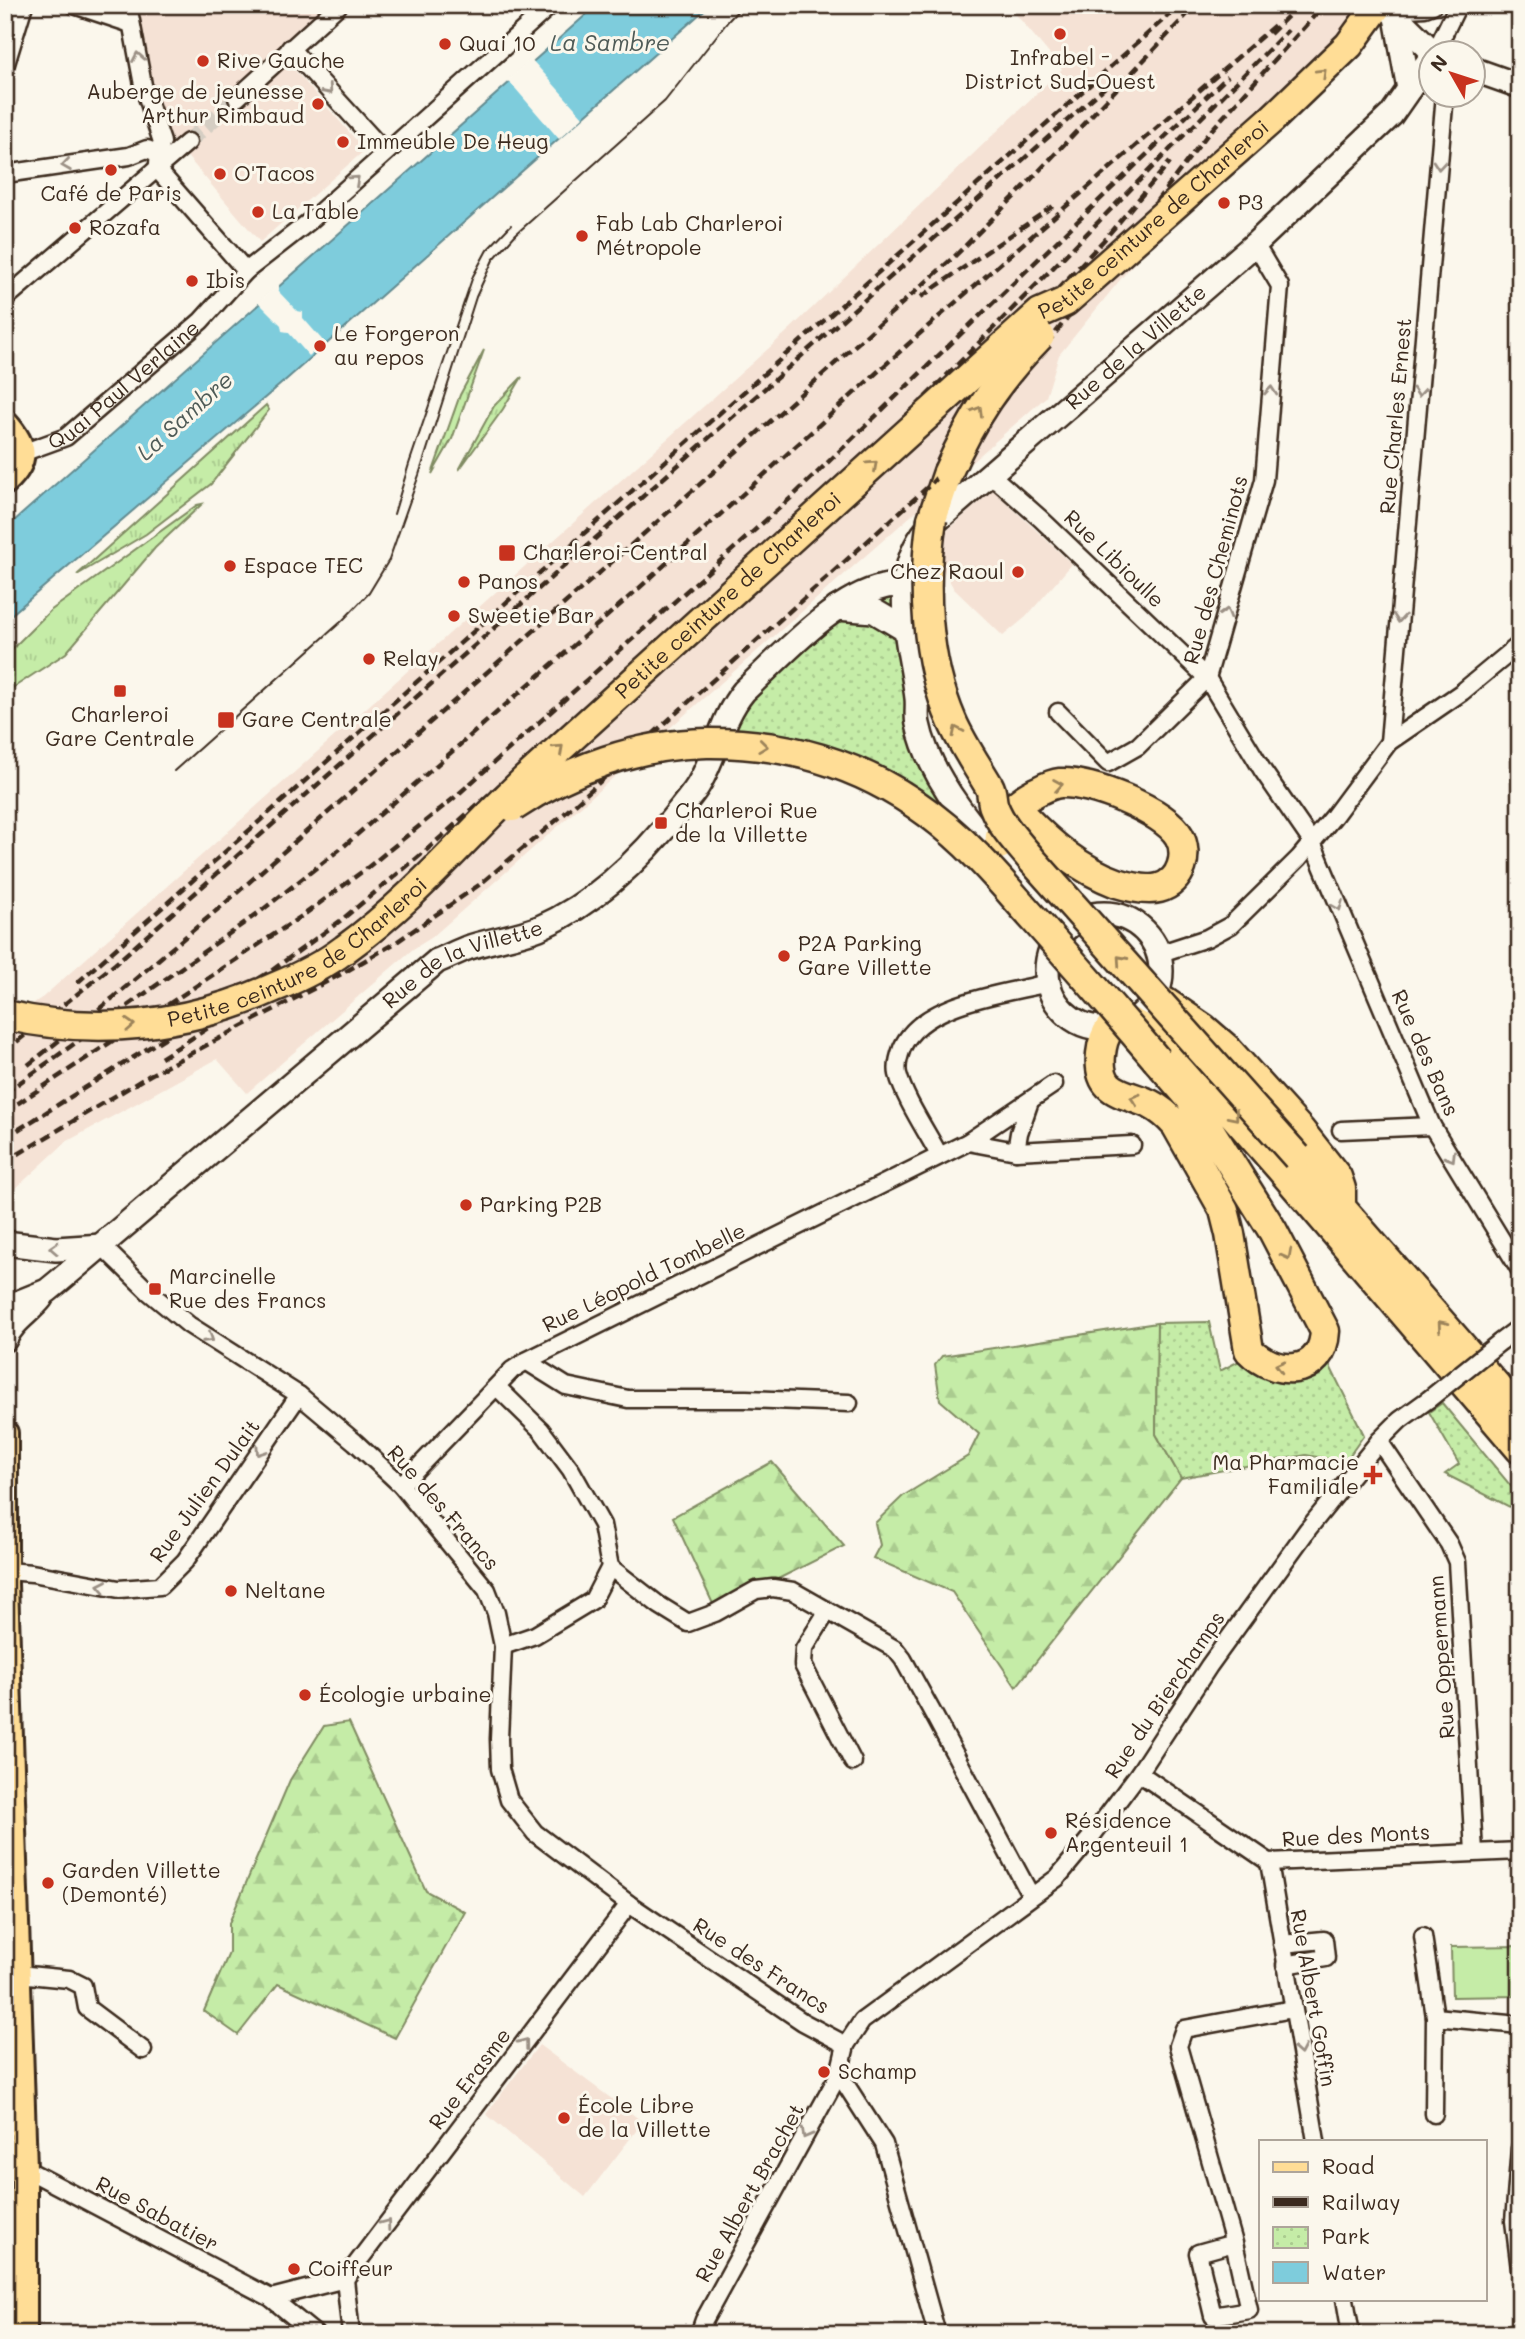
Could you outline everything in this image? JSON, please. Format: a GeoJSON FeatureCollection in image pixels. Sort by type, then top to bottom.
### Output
{"type":"FeatureCollection","features":[{"type":"Feature","properties":{"kind":"highway","name":"Petite ceinture de Charleroi"},"geometry":{"type":"LineString","coordinates":[[5,1015],[61,1024],[131,1026],[166,1021],[215,1011],[308,973],[346,949],[458,849],[488,815],[527,778],[1040,313],[1065,302],[1310,85],[1387,9]]}},
{"type":"Feature","properties":{"kind":"highway"},"geometry":{"type":"LineString","coordinates":[[1065,302],[1053,323],[1007,370],[978,410],[947,472],[932,519],[927,570],[928,609],[938,678],[952,721],[968,754],[991,789],[994,807],[1031,860],[1297,1157],[1520,1413]]}},
{"type":"Feature","properties":{"kind":"highway"},"geometry":{"type":"LineString","coordinates":[[458,849],[516,805],[574,774],[646,749],[671,746],[724,743],[788,749],[857,771],[911,800],[988,851],[1260,1189],[1520,1469]]}},
{"type":"Feature","properties":{"kind":"highway"},"geometry":{"type":"LineString","coordinates":[[988,851],[1002,822],[1019,801],[1051,784],[1074,783],[1087,785],[1125,800],[1164,820],[1179,836],[1184,852],[1183,863],[1175,878],[1159,888],[1136,887],[1105,878],[1076,863],[1040,833],[1010,800],[991,789]]}},
{"type":"Feature","properties":{"kind":"highway"},"geometry":{"type":"LineString","coordinates":[[1155,996],[1214,1037],[1300,1130],[1337,1177],[1341,1189],[1341,1210]]}},
{"type":"Feature","properties":{"kind":"highway"},"geometry":{"type":"LineString","coordinates":[[1260,1189],[1273,1231],[1325,1331],[1325,1340],[1316,1357],[1293,1369],[1281,1368],[1256,1357],[1249,1350],[1245,1340],[1224,1210],[1197,1160],[1169,1117],[1149,1103],[1126,1097],[1105,1079],[1101,1059],[1104,1039],[1120,1025],[1163,1038],[1179,1053],[1520,1449]]}},
{"type":"Feature","properties":{"kind":"main road"},"geometry":{"type":"LineString","coordinates":[[1387,9],[1419,38]]}},
{"type":"Feature","properties":{"kind":"main road"},"geometry":{"type":"LineString","coordinates":[[1387,9],[1409,89]]}},
{"type":"Feature","properties":{"kind":"main road"},"geometry":{"type":"LineString","coordinates":[[1486,74],[1520,86]]}},
{"type":"Feature","properties":{"kind":"main road","name":"Rue de la Villette"},"geometry":{"type":"LineString","coordinates":[[6,1338],[12,1325],[31,1311],[47,1290],[437,961],[467,948],[538,928],[585,902],[639,858],[700,783],[733,705],[779,659],[837,608],[883,587],[905,585],[906,568],[919,538],[989,473],[1255,244],[1391,114],[1416,79]]}},
{"type":"Feature","properties":{"kind":"main road"},"geometry":{"type":"LineString","coordinates":[[5,423],[20,440],[14,470]]}},
{"type":"Feature","properties":{"kind":"main road"},"geometry":{"type":"LineString","coordinates":[[905,585],[906,630],[917,698],[918,724],[932,760],[965,816],[1048,913],[1055,928],[1056,940]]}},
{"type":"Feature","properties":{"kind":"main road"},"geometry":{"type":"LineString","coordinates":[[837,608],[874,611],[906,630]]}},
{"type":"Feature","properties":{"kind":"main road"},"geometry":{"type":"LineString","coordinates":[[917,698],[953,779],[982,823],[988,851],[1057,909],[1077,921]]}},
{"type":"Feature","properties":{"kind":"main road"},"geometry":{"type":"LineString","coordinates":[[1109,914],[1126,918],[1152,939],[1161,968],[1155,996],[1145,1011],[1120,1025],[1093,1027],[1071,1017],[1054,999],[1048,983],[1049,954],[1065,929],[1077,921],[1093,915],[1109,914]]}},
{"type":"Feature","properties":{"kind":"main road"},"geometry":{"type":"LineString","coordinates":[[5,1243],[56,1249],[102,1246]]}},
{"type":"Feature","properties":{"kind":"main road"},"geometry":{"type":"LineString","coordinates":[[5,1292],[47,1290]]}},
{"type":"Feature","properties":{"kind":"main road","name":"Rue de la Villette"},"geometry":{"type":"LineString","coordinates":[[5,1308],[47,1290]]}},
{"type":"Feature","properties":{"kind":"main road"},"geometry":{"type":"LineString","coordinates":[[5,1433],[8,1800],[18,1974],[24,2168],[15,2274],[24,2334]]}},
{"type":"Feature","properties":{"kind":"street"},"geometry":{"type":"LineString","coordinates":[[5,67],[11,27],[24,5]]}},
{"type":"Feature","properties":{"kind":"street"},"geometry":{"type":"LineString","coordinates":[[74,5],[131,23]]}},
{"type":"Feature","properties":{"kind":"street"},"geometry":{"type":"LineString","coordinates":[[128,5],[143,85],[162,142],[157,161]]}},
{"type":"Feature","properties":{"kind":"street"},"geometry":{"type":"LineString","coordinates":[[237,98],[339,5]]}},
{"type":"Feature","properties":{"kind":"street","name":"Quai Paul Verlaine"},"geometry":{"type":"LineString","coordinates":[[14,470],[66,437],[201,321],[246,271],[310,220],[551,5]]}},
{"type":"Feature","properties":{"kind":"street"},"geometry":{"type":"LineString","coordinates":[[1387,9],[1425,8],[1433,5]]}},
{"type":"Feature","properties":{"kind":"street"},"geometry":{"type":"LineString","coordinates":[[1441,38],[1458,5]]}},
{"type":"Feature","properties":{"kind":"street"},"geometry":{"type":"LineString","coordinates":[[290,48],[385,152]]}},
{"type":"Feature","properties":{"kind":"street","name":"Rue Charles Ernest"},"geometry":{"type":"LineString","coordinates":[[1389,741],[1444,108]]}},
{"type":"Feature","properties":{"kind":"street"},"geometry":{"type":"LineString","coordinates":[[5,299],[157,161],[188,142]]}},
{"type":"Feature","properties":{"kind":"street"},"geometry":{"type":"LineString","coordinates":[[5,174],[129,156],[147,149],[246,271]]}},
{"type":"Feature","properties":{"kind":"street","name":"Rue des Cheminots"},"geometry":{"type":"LineString","coordinates":[[1255,244],[1280,286],[1265,480],[1207,678],[1263,771],[1312,842]]}},
{"type":"Feature","properties":{"kind":"street","name":"Rue Libioulle"},"geometry":{"type":"LineString","coordinates":[[989,473],[1207,678]]}},
{"type":"Feature","properties":{"kind":"street"},"geometry":{"type":"LineString","coordinates":[[1158,954],[1207,939],[1231,925],[1282,877],[1335,816],[1389,741],[1462,692],[1520,644]]}},
{"type":"Feature","properties":{"kind":"street"},"geometry":{"type":"LineString","coordinates":[[1058,712],[1108,763],[1138,746],[1207,678]]}},
{"type":"Feature","properties":{"kind":"street","name":"Rue des Bans"},"geometry":{"type":"LineString","coordinates":[[1312,842],[1432,1126],[1520,1270]]}},
{"type":"Feature","properties":{"kind":"street"},"geometry":{"type":"LineString","coordinates":[[939,1155],[898,1073],[900,1053],[906,1039],[923,1021],[935,1015],[964,1004],[1048,983]]}},
{"type":"Feature","properties":{"kind":"street","name":"Rue Léopold Tombelle"},"geometry":{"type":"LineString","coordinates":[[401,1485],[512,1370],[526,1360],[968,1142],[1054,1084]]}},
{"type":"Feature","properties":{"kind":"street"},"geometry":{"type":"LineString","coordinates":[[1016,1151],[1030,1101]]}},
{"type":"Feature","properties":{"kind":"street"},"geometry":{"type":"LineString","coordinates":[[1341,1130],[1432,1126]]}},
{"type":"Feature","properties":{"kind":"street"},"geometry":{"type":"LineString","coordinates":[[968,1142],[1016,1151],[1132,1145]]}},
{"type":"Feature","properties":{"kind":"street","name":"Rue des Francs"},"geometry":{"type":"LineString","coordinates":[[102,1246],[149,1292],[189,1325],[299,1395],[355,1442],[401,1485],[487,1590],[496,1613],[503,1646],[500,1769],[509,1800],[535,1833],[629,1904],[803,2022],[846,2045]]}},
{"type":"Feature","properties":{"kind":"street","name":"Rue du Bierchamps"},"geometry":{"type":"LineString","coordinates":[[839,2074],[846,2045],[862,2021],[1058,1878],[1139,1773],[1209,1666],[1308,1529],[1379,1441],[1399,1420],[1520,1327]]}},
{"type":"Feature","properties":{"kind":"street"},"geometry":{"type":"LineString","coordinates":[[526,1360],[566,1385],[628,1399],[746,1399],[849,1403]]}},
{"type":"Feature","properties":{"kind":"street"},"geometry":{"type":"LineString","coordinates":[[497,1387],[541,1430],[571,1470],[602,1525],[610,1567],[593,1600],[536,1635],[503,1646]]}},
{"type":"Feature","properties":{"kind":"street","name":"Rue Julien Dulait"},"geometry":{"type":"LineString","coordinates":[[6,1576],[32,1573],[119,1589],[160,1586],[185,1561],[299,1395]]}},
{"type":"Feature","properties":{"kind":"street","name":"Rue Oppermann"},"geometry":{"type":"LineString","coordinates":[[1379,1441],[1449,1544],[1457,1562],[1474,1852]]}},
{"type":"Feature","properties":{"kind":"street"},"geometry":{"type":"LineString","coordinates":[[610,1567],[659,1605],[688,1623],[715,1613],[756,1590],[774,1588],[793,1591],[895,1649],[903,1659],[1031,1896]]}},
{"type":"Feature","properties":{"kind":"street"},"geometry":{"type":"LineString","coordinates":[[827,1612],[804,1648],[803,1665],[853,1762]]}},
{"type":"Feature","properties":{"kind":"street","name":"Rue des Monts"},"geometry":{"type":"LineString","coordinates":[[1139,1773],[1269,1862],[1520,1851]]}},
{"type":"Feature","properties":{"kind":"street","name":"Rue Albert Goffin"},"geometry":{"type":"LineString","coordinates":[[1269,1862],[1316,2140]]}},
{"type":"Feature","properties":{"kind":"street","name":"Rue Erasme"},"geometry":{"type":"LineString","coordinates":[[345,2279],[629,1904]]}},
{"type":"Feature","properties":{"kind":"street"},"geometry":{"type":"LineString","coordinates":[[1423,1936],[1435,2017],[1434,2114]]}},
{"type":"Feature","properties":{"kind":"street"},"geometry":{"type":"LineString","coordinates":[[1282,1944],[1324,1940],[1326,1958],[1285,1965]]}},
{"type":"Feature","properties":{"kind":"street"},"geometry":{"type":"LineString","coordinates":[[18,1974],[69,1979],[83,1986],[87,2008],[143,2050]]}},
{"type":"Feature","properties":{"kind":"street"},"geometry":{"type":"LineString","coordinates":[[1234,2243],[1198,2253],[1213,2316],[1249,2309],[1234,2243],[1178,2046],[1184,2029],[1293,2010]]}},
{"type":"Feature","properties":{"kind":"street"},"geometry":{"type":"LineString","coordinates":[[1435,2017],[1520,2025]]}},
{"type":"Feature","properties":{"kind":"street"},"geometry":{"type":"LineString","coordinates":[[839,2074],[884,2144],[937,2334]]}},
{"type":"Feature","properties":{"kind":"street","name":"Rue Albert Brachet"},"geometry":{"type":"LineString","coordinates":[[699,2334],[704,2320],[839,2074]]}},
{"type":"Feature","properties":{"kind":"street"},"geometry":{"type":"LineString","coordinates":[[1520,2148],[1514,2221],[1520,2269]]}},
{"type":"Feature","properties":{"kind":"street","name":"Rue Sabatier"},"geometry":{"type":"LineString","coordinates":[[24,2168],[271,2298],[315,2334]]}},
{"type":"Feature","properties":{"kind":"street"},"geometry":{"type":"LineString","coordinates":[[271,2298],[345,2279],[351,2334]]}},
{"type":"Feature","properties":{"kind":"street"},"geometry":{"type":"LineString","coordinates":[[1345,2300],[1351,2334]]}},
{"type":"Feature","properties":{"kind":"shaded area","name":"Rive Gauche"},"geometry":{"type":"Polygon","coordinates":[[[136,5],[326,5],[277,50],[365,150],[260,242],[173,140],[162,138],[136,5]]]}},
{"type":"Feature","properties":{"kind":"shaded area"},"geometry":{"type":"Polygon","coordinates":[[[1008,5],[1372,5],[1207,173],[1059,355],[1046,397],[431,938],[413,949],[247,1093],[217,1059],[66,1142],[14,1190],[11,1189],[5,1194],[5,1022],[43,997],[788,331],[1062,69],[1008,5]]]}},
{"type":"Feature","properties":{"kind":"shaded area"},"geometry":{"type":"Polygon","coordinates":[[[993,490],[1072,564],[1026,617],[1003,636],[954,589],[930,546],[993,490]]]}},
{"type":"Feature","properties":{"kind":"shaded area","name":"École Libre de la Villette"},"geometry":{"type":"Polygon","coordinates":[[[539,2045],[643,2122],[585,2197],[486,2114],[539,2045]]]}},
{"type":"Feature","properties":{"kind":"green space"},"geometry":{"type":"Polygon","coordinates":[[[484,350],[452,439],[432,474],[460,395],[484,350]]]}},
{"type":"Feature","properties":{"kind":"green space"},"geometry":{"type":"Polygon","coordinates":[[[522,377],[503,409],[459,470],[494,406],[522,377]]]}},
{"type":"Feature","properties":{"kind":"green space"},"geometry":{"type":"Polygon","coordinates":[[[266,405],[269,410],[211,484],[146,534],[77,575],[266,405]]]}},
{"type":"Feature","properties":{"kind":"green space"},"geometry":{"type":"Polygon","coordinates":[[[202,504],[155,548],[66,653],[5,693],[5,656],[50,611],[202,504]]]}},
{"type":"Feature","properties":{"kind":"green space"},"geometry":{"type":"Polygon","coordinates":[[[898,594],[947,803],[935,805],[810,744],[758,732],[730,730],[747,697],[834,620],[884,597],[898,594]]]}},
{"type":"Feature","properties":{"kind":"green space"},"geometry":{"type":"Polygon","coordinates":[[[1209,1322],[1220,1371],[1245,1358],[1326,1358],[1364,1435],[1345,1462],[1306,1455],[1181,1478],[1156,1434],[1157,1323],[1209,1322]]]}},
{"type":"Feature","properties":{"kind":"green space"},"geometry":{"type":"Polygon","coordinates":[[[1157,1323],[1156,1434],[1181,1478],[1016,1687],[952,1592],[873,1558],[880,1545],[875,1523],[903,1496],[968,1456],[979,1434],[940,1400],[935,1365],[942,1356],[1157,1323]]]}},
{"type":"Feature","properties":{"kind":"green space"},"geometry":{"type":"Polygon","coordinates":[[[1442,1403],[1520,1497],[1520,1518],[1510,1507],[1445,1474],[1459,1464],[1429,1412],[1442,1403]]]}},
{"type":"Feature","properties":{"kind":"green space"},"geometry":{"type":"Polygon","coordinates":[[[772,1462],[844,1546],[756,1590],[713,1604],[673,1517],[772,1462]]]}},
{"type":"Feature","properties":{"kind":"green space"},"geometry":{"type":"Polygon","coordinates":[[[349,1722],[426,1891],[465,1912],[395,2038],[278,1984],[238,2035],[204,2011],[229,1953],[229,1923],[290,1780],[324,1726],[349,1722]]]}},
{"type":"Feature","properties":{"kind":"green space"},"geometry":{"type":"Polygon","coordinates":[[[1520,1946],[1520,1996],[1452,1997],[1451,1947],[1520,1946]]]}},
{"type":"Feature","properties":{"kind":"water","name":"La Sambre"},"geometry":{"type":"Polygon","coordinates":[[[597,5],[710,5],[288,378],[5,620],[5,529],[597,5]]]}},
{"type":"Feature","properties":{"kind":"pier"},"geometry":{"type":"Polygon","coordinates":[[[531,59],[583,117],[559,139],[508,80],[531,59]]]}},
{"type":"Feature","properties":{"kind":"pier"},"geometry":{"type":"Polygon","coordinates":[[[278,284],[279,292],[297,311],[303,312],[303,318],[324,342],[309,356],[288,332],[282,331],[281,325],[258,302],[278,284]]]}},
{"type":"Feature","properties":{"kind":"tunnel"},"geometry":{"type":"LineString","coordinates":[[188,142],[237,98]]}},
{"type":"Feature","properties":{"kind":"tram line"},"geometry":{"type":"LineString","coordinates":[[174,771],[342,621],[369,593],[389,560],[476,297],[493,260],[516,234],[665,101],[743,5]]}},
{"type":"Feature","properties":{"kind":"tram line"},"geometry":{"type":"LineString","coordinates":[[394,514],[473,276],[487,250],[511,225]]}},
{"type":"Feature","properties":{"kind":"railway"},"geometry":{"type":"LineString","coordinates":[[77,983],[1180,5]]}},
{"type":"Feature","properties":{"kind":"railway"},"geometry":{"type":"LineString","coordinates":[[28,1065],[230,899],[955,256],[1196,5]]}},
{"type":"Feature","properties":{"kind":"railway"},"geometry":{"type":"LineString","coordinates":[[1270,34],[1299,5]]}},
{"type":"Feature","properties":{"kind":"railway"},"geometry":{"type":"LineString","coordinates":[[5,1162],[150,1075],[395,943],[479,885],[564,814],[931,484],[1005,399],[1207,135],[1324,5]]}},
{"type":"Feature","properties":{"kind":"railway"},"geometry":{"type":"LineString","coordinates":[[5,1093],[261,911],[344,846],[637,590],[926,328],[1276,24]]}},
{"type":"Feature","properties":{"kind":"railway"},"geometry":{"type":"LineString","coordinates":[[5,1138],[271,971],[340,921],[422,854],[860,463],[1288,30]]}},
{"type":"Feature","properties":{"kind":"railway"},"geometry":{"type":"LineString","coordinates":[[5,1112],[305,914],[454,798],[793,496],[1228,76]]}},
{"type":"Feature","properties":{"kind":"railway"},"geometry":{"type":"LineString","coordinates":[[5,1051],[115,964],[1105,87]]}},
{"type":"Feature","properties":{"kind":"railway"},"geometry":{"type":"LineString","coordinates":[[161,1058],[369,925],[700,636],[827,523],[930,425],[1103,241],[1170,162]]}},
{"type":"Feature","properties":{"kind":"railway"},"geometry":{"type":"LineString","coordinates":[[921,297],[1056,204]]}},
{"type":"Feature","properties":{"kind":"place","name":"Infrabel - District Sud-Ouest"},"geometry":{"type":"Point","coordinates":[1060,34]}},
{"type":"Feature","properties":{"kind":"place","name":"Quai 10"},"geometry":{"type":"Point","coordinates":[445,44]}},
{"type":"Feature","properties":{"kind":"place","name":"Rive Gauche"},"geometry":{"type":"Point","coordinates":[203,61]}},
{"type":"Feature","properties":{"kind":"place","name":"Auberge de jeunesse Arthur Rimbaud"},"geometry":{"type":"Point","coordinates":[318,104]}},
{"type":"Feature","properties":{"kind":"place","name":"Immeuble De Heug"},"geometry":{"type":"Point","coordinates":[343,142]}},
{"type":"Feature","properties":{"kind":"place","name":"Café de Paris"},"geometry":{"type":"Point","coordinates":[111,170]}},
{"type":"Feature","properties":{"kind":"place","name":"O'Tacos"},"geometry":{"type":"Point","coordinates":[220,174]}},
{"type":"Feature","properties":{"kind":"place","name":"P3"},"geometry":{"type":"Point","coordinates":[1224,203]}},
{"type":"Feature","properties":{"kind":"place","name":"La Table"},"geometry":{"type":"Point","coordinates":[258,212]}},
{"type":"Feature","properties":{"kind":"place","name":"Rozafa"},"geometry":{"type":"Point","coordinates":[75,228]}},
{"type":"Feature","properties":{"kind":"place","name":"Fab Lab Charleroi Métropole"},"geometry":{"type":"Point","coordinates":[582,236]}},
{"type":"Feature","properties":{"kind":"place","name":"Ibis"},"geometry":{"type":"Point","coordinates":[192,281]}},
{"type":"Feature","properties":{"kind":"place","name":"Le Forgeron au repos"},"geometry":{"type":"Point","coordinates":[320,346]}},
{"type":"Feature","properties":{"kind":"place","name":"Charleroi-Central"},"geometry":{"type":"Point","coordinates":[507,553]}},
{"type":"Feature","properties":{"kind":"place","name":"Espace TEC"},"geometry":{"type":"Point","coordinates":[230,566]}},
{"type":"Feature","properties":{"kind":"place","name":"Chez Raoul"},"geometry":{"type":"Point","coordinates":[1018,572]}},
{"type":"Feature","properties":{"kind":"place","name":"Panos"},"geometry":{"type":"Point","coordinates":[464,582]}},
{"type":"Feature","properties":{"kind":"place","name":"Sweetie Bar"},"geometry":{"type":"Point","coordinates":[454,616]}},
{"type":"Feature","properties":{"kind":"place","name":"Relay"},"geometry":{"type":"Point","coordinates":[369,659]}},
{"type":"Feature","properties":{"kind":"place","name":"Charleroi Gare Centrale"},"geometry":{"type":"Point","coordinates":[120,691]}},
{"type":"Feature","properties":{"kind":"place","name":"Gare Centrale"},"geometry":{"type":"Point","coordinates":[226,720]}},
{"type":"Feature","properties":{"kind":"place","name":"Charleroi Rue de la Villette"},"geometry":{"type":"Point","coordinates":[661,823]}},
{"type":"Feature","properties":{"kind":"place","name":"P2A Parking Gare Villette"},"geometry":{"type":"Point","coordinates":[784,956]}},
{"type":"Feature","properties":{"kind":"place","name":"Parking P2B"},"geometry":{"type":"Point","coordinates":[466,1205]}},
{"type":"Feature","properties":{"kind":"place","name":"Marcinelle Rue des Francs"},"geometry":{"type":"Point","coordinates":[155,1289]}},
{"type":"Feature","properties":{"kind":"place","name":"Ma Pharmacie Familiale"},"geometry":{"type":"Point","coordinates":[1373,1475]}},
{"type":"Feature","properties":{"kind":"place","name":"Neltane"},"geometry":{"type":"Point","coordinates":[231,1591]}},
{"type":"Feature","properties":{"kind":"place","name":"Écologie urbaine"},"geometry":{"type":"Point","coordinates":[305,1695]}},
{"type":"Feature","properties":{"kind":"place","name":"Résidence Argenteuil 1"},"geometry":{"type":"Point","coordinates":[1051,1833]}},
{"type":"Feature","properties":{"kind":"place","name":"Garden Villette (Demonté)"},"geometry":{"type":"Point","coordinates":[48,1883]}},
{"type":"Feature","properties":{"kind":"place","name":"Schamp"},"geometry":{"type":"Point","coordinates":[824,2072]}},
{"type":"Feature","properties":{"kind":"place","name":"École Libre de la Villette"},"geometry":{"type":"Point","coordinates":[564,2118]}},
{"type":"Feature","properties":{"kind":"place","name":"Coiffeur"},"geometry":{"type":"Point","coordinates":[294,2269]}}]}
